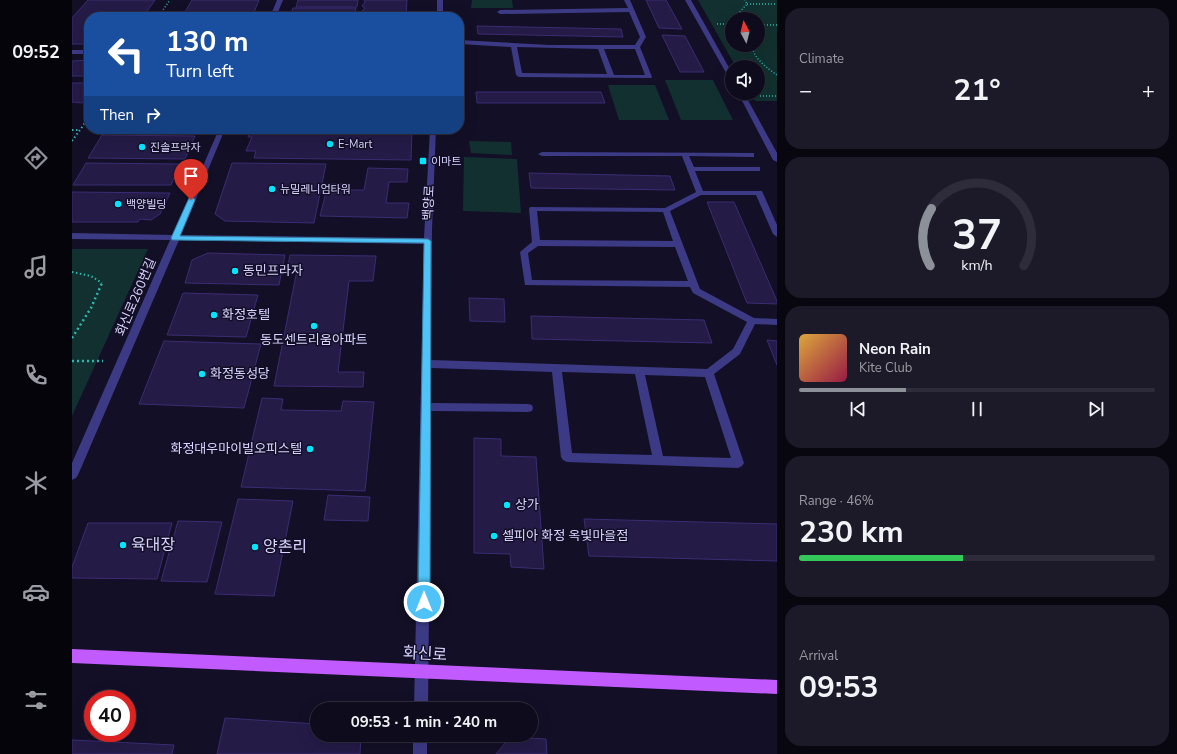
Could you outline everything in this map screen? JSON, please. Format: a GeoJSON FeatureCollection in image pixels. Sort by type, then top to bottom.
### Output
{"type":"FeatureCollection","features":[{"type":"Feature","properties":{"kind":"main road","name":"화신로"},"geometry":{"type":"LineString","coordinates":[[72,656],[777,686]]}},
{"type":"Feature","properties":{"kind":"street"},"geometry":{"type":"LineString","coordinates":[[275,12],[280,0]]}},
{"type":"Feature","properties":{"kind":"street"},"geometry":{"type":"LineString","coordinates":[[440,0],[440,12]]}},
{"type":"Feature","properties":{"kind":"street"},"geometry":{"type":"LineString","coordinates":[[627,0],[643,37],[637,47]]}},
{"type":"Feature","properties":{"kind":"street"},"geometry":{"type":"LineString","coordinates":[[688,0],[725,66]]}},
{"type":"Feature","properties":{"kind":"street"},"geometry":{"type":"LineString","coordinates":[[500,12],[595,8],[631,10]]}},
{"type":"Feature","properties":{"kind":"street"},"geometry":{"type":"LineString","coordinates":[[464,42],[549,47],[637,47]]}},
{"type":"Feature","properties":{"kind":"street"},"geometry":{"type":"LineString","coordinates":[[514,44],[519,75],[649,76],[637,47]]}},
{"type":"Feature","properties":{"kind":"street"},"geometry":{"type":"LineString","coordinates":[[600,47],[611,76]]}},
{"type":"Feature","properties":{"kind":"street"},"geometry":{"type":"LineString","coordinates":[[72,52],[84,52]]}},
{"type":"Feature","properties":{"kind":"street"},"geometry":{"type":"LineString","coordinates":[[745,100],[777,160]]}},
{"type":"Feature","properties":{"kind":"street","name":"화신로260번길"},"geometry":{"type":"LineString","coordinates":[[72,475],[220,134]]}},
{"type":"Feature","properties":{"kind":"street","name":"백양로"},"geometry":{"type":"LineString","coordinates":[[421,702],[425,364],[433,134]]}},
{"type":"Feature","properties":{"kind":"street"},"geometry":{"type":"LineString","coordinates":[[542,154],[751,155]]}},
{"type":"Feature","properties":{"kind":"street"},"geometry":{"type":"LineString","coordinates":[[685,154],[700,193]]}},
{"type":"Feature","properties":{"kind":"street"},"geometry":{"type":"LineString","coordinates":[[691,169],[757,169]]}},
{"type":"Feature","properties":{"kind":"street"},"geometry":{"type":"LineString","coordinates":[[536,243],[533,209],[666,210],[700,193],[759,193],[777,234]]}},
{"type":"Feature","properties":{"kind":"street"},"geometry":{"type":"LineString","coordinates":[[666,210],[696,291],[752,321],[777,322]]}},
{"type":"Feature","properties":{"kind":"street"},"geometry":{"type":"LineString","coordinates":[[72,236],[428,241]]}},
{"type":"Feature","properties":{"kind":"street"},"geometry":{"type":"LineString","coordinates":[[679,244],[536,243],[524,252],[528,283],[693,284]]}},
{"type":"Feature","properties":{"kind":"street"},"geometry":{"type":"LineString","coordinates":[[425,364],[709,373],[737,351],[752,321]]}},
{"type":"Feature","properties":{"kind":"street"},"geometry":{"type":"LineString","coordinates":[[557,368],[567,457],[738,463],[709,373]]}},
{"type":"Feature","properties":{"kind":"street"},"geometry":{"type":"LineString","coordinates":[[639,371],[658,460]]}},
{"type":"Feature","properties":{"kind":"street"},"geometry":{"type":"LineString","coordinates":[[425,407],[528,408]]}},
{"type":"Feature","properties":{"kind":"street"},"geometry":{"type":"LineString","coordinates":[[420,742],[420,754]]}},
{"type":"Feature","properties":{"kind":"path"},"geometry":{"type":"LineString","coordinates":[[162,12],[170,0]]}},
{"type":"Feature","properties":{"kind":"path"},"geometry":{"type":"LineString","coordinates":[[745,0],[747,4]]}},
{"type":"Feature","properties":{"kind":"path"},"geometry":{"type":"LineString","coordinates":[[740,12],[747,4],[777,4]]}},
{"type":"Feature","properties":{"kind":"path"},"geometry":{"type":"LineString","coordinates":[[765,25],[777,25]]}},
{"type":"Feature","properties":{"kind":"path"},"geometry":{"type":"LineString","coordinates":[[754,52],[767,68],[777,75]]}},
{"type":"Feature","properties":{"kind":"path"},"geometry":{"type":"LineString","coordinates":[[765,96],[777,96]]}},
{"type":"Feature","properties":{"kind":"path"},"geometry":{"type":"LineString","coordinates":[[72,141],[84,124]]}},
{"type":"Feature","properties":{"kind":"path"},"geometry":{"type":"LineString","coordinates":[[72,130],[80,130]]}},
{"type":"Feature","properties":{"kind":"path"},"geometry":{"type":"LineString","coordinates":[[72,272],[91,276],[102,283],[91,308],[72,338]]}},
{"type":"Feature","properties":{"kind":"path"},"geometry":{"type":"LineString","coordinates":[[72,361],[104,361]]}},
{"type":"Feature","properties":{"kind":"green space"},"geometry":{"type":"Polygon","coordinates":[[[472,0],[512,0],[513,8],[471,8],[472,0]]]}},
{"type":"Feature","properties":{"kind":"green space"},"geometry":{"type":"Polygon","coordinates":[[[698,0],[777,0],[777,101],[755,101],[765,100],[765,60],[732,60],[727,52],[765,52],[765,12],[725,12],[725,48],[698,0]]]}},
{"type":"Feature","properties":{"kind":"green space"},"geometry":{"type":"Polygon","coordinates":[[[665,80],[713,80],[733,120],[681,120],[665,80]]]}},
{"type":"Feature","properties":{"kind":"green space"},"geometry":{"type":"Polygon","coordinates":[[[608,85],[655,85],[669,120],[619,120],[608,85]]]}},
{"type":"Feature","properties":{"kind":"green space"},"geometry":{"type":"Polygon","coordinates":[[[469,141],[511,142],[512,155],[471,153],[469,141]]]}},
{"type":"Feature","properties":{"kind":"green space"},"geometry":{"type":"Polygon","coordinates":[[[464,157],[517,159],[521,213],[463,211],[464,157]]]}},
{"type":"Feature","properties":{"kind":"green space"},"geometry":{"type":"Polygon","coordinates":[[[72,249],[148,249],[72,416],[72,249]]]}},
{"type":"Feature","properties":{"kind":"building"},"geometry":{"type":"Polygon","coordinates":[[[88,0],[155,0],[147,12],[84,12],[84,44],[72,44],[72,18],[88,0]]]}},
{"type":"Feature","properties":{"kind":"building"},"geometry":{"type":"Polygon","coordinates":[[[192,0],[259,0],[254,12],[185,12],[192,0]]]}},
{"type":"Feature","properties":{"kind":"building"},"geometry":{"type":"Polygon","coordinates":[[[298,0],[358,0],[357,7],[296,7],[298,0]]]}},
{"type":"Feature","properties":{"kind":"building"},"geometry":{"type":"Polygon","coordinates":[[[364,0],[407,0],[406,12],[363,12],[365,8],[362,6],[365,2],[364,0]]]}},
{"type":"Feature","properties":{"kind":"building"},"geometry":{"type":"Polygon","coordinates":[[[646,0],[666,0],[682,29],[659,28],[646,0]]]}},
{"type":"Feature","properties":{"kind":"building"},"geometry":{"type":"Polygon","coordinates":[[[293,8],[356,8],[355,12],[292,12],[293,8]]]}},
{"type":"Feature","properties":{"kind":"building"},"geometry":{"type":"Polygon","coordinates":[[[477,26],[621,29],[623,37],[478,34],[477,26]]]}},
{"type":"Feature","properties":{"kind":"building"},"geometry":{"type":"Polygon","coordinates":[[[662,35],[685,36],[704,72],[680,72],[662,35]]]}},
{"type":"Feature","properties":{"kind":"building"},"geometry":{"type":"Polygon","coordinates":[[[84,60],[84,76],[72,76],[72,61],[84,60]]]}},
{"type":"Feature","properties":{"kind":"building"},"geometry":{"type":"Polygon","coordinates":[[[72,83],[84,83],[84,100],[82,103],[72,102],[72,83]]]}},
{"type":"Feature","properties":{"kind":"building"},"geometry":{"type":"Polygon","coordinates":[[[476,92],[601,92],[605,103],[477,103],[476,92]]]}},
{"type":"Feature","properties":{"kind":"building","name":"E-Mart"},"geometry":{"type":"Polygon","coordinates":[[[249,134],[412,134],[411,160],[254,158],[256,151],[246,151],[252,137],[248,137],[249,134]]]}},
{"type":"Feature","properties":{"kind":"building","name":"진솔프라자"},"geometry":{"type":"Polygon","coordinates":[[[102,135],[195,136],[185,159],[88,158],[102,135]]]}},
{"type":"Feature","properties":{"kind":"building"},"geometry":{"type":"Polygon","coordinates":[[[86,163],[180,164],[171,185],[73,185],[86,163]]]}},
{"type":"Feature","properties":{"kind":"building","name":"뉴밀레니엄타워"},"geometry":{"type":"Polygon","coordinates":[[[232,163],[326,164],[314,223],[225,221],[215,214],[232,163]]]}},
{"type":"Feature","properties":{"kind":"building"},"geometry":{"type":"Polygon","coordinates":[[[368,168],[408,169],[407,182],[389,182],[386,203],[409,203],[407,218],[320,216],[328,184],[348,184],[346,190],[364,190],[368,168]]]}},
{"type":"Feature","properties":{"kind":"building"},"geometry":{"type":"Polygon","coordinates":[[[529,173],[670,176],[675,190],[531,188],[529,173]]]}},
{"type":"Feature","properties":{"kind":"building","name":"백양빌딩"},"geometry":{"type":"Polygon","coordinates":[[[72,192],[170,193],[160,214],[151,220],[140,219],[138,222],[72,222],[72,192]]]}},
{"type":"Feature","properties":{"kind":"building"},"geometry":{"type":"Polygon","coordinates":[[[707,202],[734,202],[777,304],[747,303],[707,202]]]}},
{"type":"Feature","properties":{"kind":"building","name":"동민프라자"},"geometry":{"type":"Polygon","coordinates":[[[208,253],[285,255],[279,285],[185,283],[192,260],[208,253]]]}},
{"type":"Feature","properties":{"kind":"building","name":"동도센트리움아파트"},"geometry":{"type":"Polygon","coordinates":[[[290,255],[376,256],[373,281],[349,281],[338,372],[364,372],[363,387],[274,386],[298,265],[288,265],[290,255]]]}},
{"type":"Feature","properties":{"kind":"building","name":"화정호텔"},"geometry":{"type":"Polygon","coordinates":[[[183,293],[258,295],[246,337],[167,335],[183,293]]]}},
{"type":"Feature","properties":{"kind":"building"},"geometry":{"type":"Polygon","coordinates":[[[469,298],[504,299],[505,322],[470,321],[469,298]]]}},
{"type":"Feature","properties":{"kind":"building"},"geometry":{"type":"Polygon","coordinates":[[[531,316],[704,320],[712,343],[532,339],[531,316]]]}},
{"type":"Feature","properties":{"kind":"building"},"geometry":{"type":"Polygon","coordinates":[[[767,340],[777,341],[777,365],[767,340]]]}},
{"type":"Feature","properties":{"kind":"building","name":"화정동성당"},"geometry":{"type":"Polygon","coordinates":[[[164,341],[261,344],[244,408],[139,404],[164,341]]]}},
{"type":"Feature","properties":{"kind":"building","name":"화정대우마이빌오피스텔"},"geometry":{"type":"Polygon","coordinates":[[[262,398],[283,399],[281,410],[341,411],[343,401],[374,402],[365,491],[241,487],[262,398]]]}},
{"type":"Feature","properties":{"kind":"building","name":"상가"},"geometry":{"type":"Polygon","coordinates":[[[474,438],[501,439],[501,456],[536,457],[544,569],[511,567],[510,554],[474,553],[474,438]]]}},
{"type":"Feature","properties":{"kind":"building"},"geometry":{"type":"Polygon","coordinates":[[[328,495],[370,497],[368,521],[324,520],[328,495]]]}},
{"type":"Feature","properties":{"kind":"building","name":"양촌리"},"geometry":{"type":"Polygon","coordinates":[[[238,499],[293,501],[274,596],[215,594],[238,499]]]}},
{"type":"Feature","properties":{"kind":"building"},"geometry":{"type":"Polygon","coordinates":[[[584,519],[777,524],[777,561],[589,556],[584,519]]]}},
{"type":"Feature","properties":{"kind":"building"},"geometry":{"type":"Polygon","coordinates":[[[178,521],[222,522],[207,582],[161,581],[178,521]]]}},
{"type":"Feature","properties":{"kind":"building","name":"육대장"},"geometry":{"type":"Polygon","coordinates":[[[88,523],[172,523],[157,579],[72,578],[72,567],[88,523]]]}},
{"type":"Feature","properties":{"kind":"building"},"geometry":{"type":"Polygon","coordinates":[[[225,718],[310,724],[310,742],[361,742],[360,754],[217,754],[225,718]]]}},
{"type":"Feature","properties":{"kind":"building"},"geometry":{"type":"Polygon","coordinates":[[[538,739],[546,739],[547,754],[496,754],[506,742],[538,742],[538,739]]]}},
{"type":"Feature","properties":{"kind":"building"},"geometry":{"type":"Polygon","coordinates":[[[72,740],[84,741],[84,742],[174,745],[172,754],[72,754],[72,740]]]}},
{"type":"Feature","properties":{"kind":"place","name":"E-Mart"},"geometry":{"type":"Point","coordinates":[330,144]}},
{"type":"Feature","properties":{"kind":"place","name":"진솔프라자"},"geometry":{"type":"Point","coordinates":[142,147]}},
{"type":"Feature","properties":{"kind":"place","name":"이마트"},"geometry":{"type":"Point","coordinates":[423,161]}},
{"type":"Feature","properties":{"kind":"place","name":"뉴밀레니엄타워"},"geometry":{"type":"Point","coordinates":[272,189]}},
{"type":"Feature","properties":{"kind":"place","name":"백양빌딩"},"geometry":{"type":"Point","coordinates":[118,204]}},
{"type":"Feature","properties":{"kind":"place","name":"동민프라자"},"geometry":{"type":"Point","coordinates":[235,271]}},
{"type":"Feature","properties":{"kind":"place","name":"화정호텔"},"geometry":{"type":"Point","coordinates":[214,315]}},
{"type":"Feature","properties":{"kind":"place","name":"동도센트리움아파트"},"geometry":{"type":"Point","coordinates":[314,326]}},
{"type":"Feature","properties":{"kind":"place","name":"화정동성당"},"geometry":{"type":"Point","coordinates":[202,374]}},
{"type":"Feature","properties":{"kind":"place","name":"화정대우마이빌오피스텔"},"geometry":{"type":"Point","coordinates":[310,449]}},
{"type":"Feature","properties":{"kind":"place","name":"상가"},"geometry":{"type":"Point","coordinates":[507,505]}},
{"type":"Feature","properties":{"kind":"place","name":"셀피아 화정 옥빛마을점"},"geometry":{"type":"Point","coordinates":[494,536]}},
{"type":"Feature","properties":{"kind":"place","name":"육대장"},"geometry":{"type":"Point","coordinates":[123,545]}},
{"type":"Feature","properties":{"kind":"place","name":"양촌리"},"geometry":{"type":"Point","coordinates":[255,547]}},
{"type":"Feature","properties":{"kind":"route"},"geometry":{"type":"LineString","coordinates":[[191,200],[175,238],[428,241],[425,364],[424,602]]}}]}
